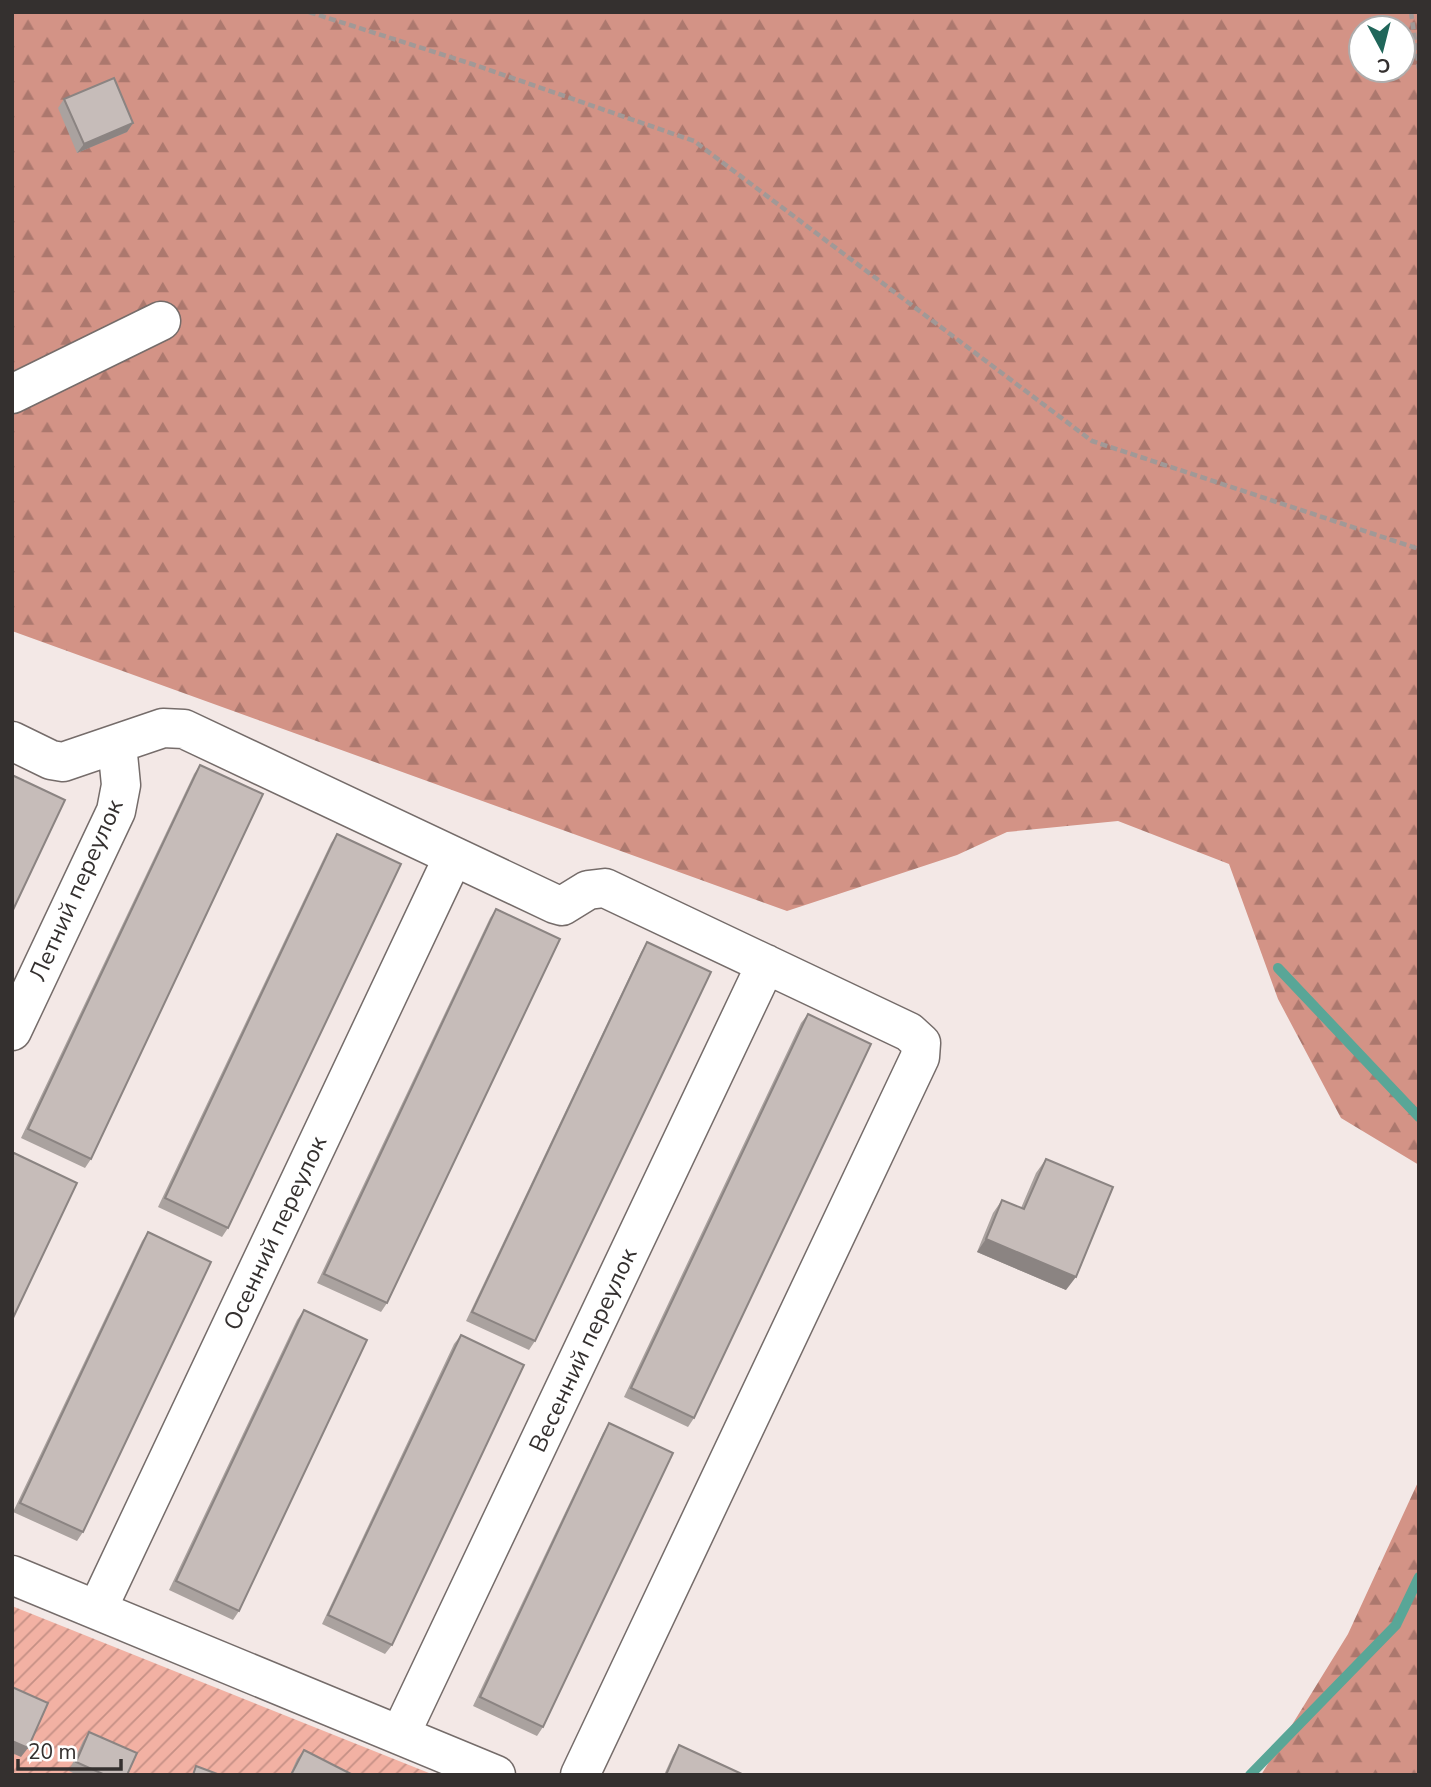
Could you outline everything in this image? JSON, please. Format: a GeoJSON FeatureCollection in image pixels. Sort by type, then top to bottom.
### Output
{"type":"FeatureCollection","features":[{"type":"Feature","properties":{"kind":"street"},"geometry":{"type":"LineString","coordinates":[[12,394],[161,321]]}},
{"type":"Feature","properties":{"kind":"street"},"geometry":{"type":"LineString","coordinates":[[12,741],[51,760],[63,762],[163,728],[184,729],[562,906],[588,890],[604,888],[917,1037],[922,1049],[580,1775]]}},
{"type":"Feature","properties":{"kind":"street","name":"Летний переулок"},"geometry":{"type":"LineString","coordinates":[[12,1031],[116,811],[121,785],[117,744]]}},
{"type":"Feature","properties":{"kind":"street","name":"Осенний переулок"},"geometry":{"type":"LineString","coordinates":[[97,1610],[453,857]]}},
{"type":"Feature","properties":{"kind":"street","name":"Весенний переулок"},"geometry":{"type":"LineString","coordinates":[[400,1735],[766,964]]}},
{"type":"Feature","properties":{"kind":"street"},"geometry":{"type":"LineString","coordinates":[[12,1575],[496,1775]]}},
{"type":"Feature","properties":{"kind":"path"},"geometry":{"type":"LineString","coordinates":[[309,12],[472,64],[695,141],[1092,441],[1419,549]]}},
{"type":"Feature","properties":{"kind":"path"},"geometry":{"type":"LineString","coordinates":[[1411,12],[1419,69]]}},
{"type":"Feature","properties":{"kind":"green space"},"geometry":{"type":"Polygon","coordinates":[[[12,12],[1419,12],[1419,1165],[1341,1118],[1278,999],[1229,864],[1118,821],[1007,832],[957,855],[787,911],[12,631],[12,12]]]}},
{"type":"Feature","properties":{"kind":"green space"},"geometry":{"type":"Polygon","coordinates":[[[1419,1480],[1419,1775],[1261,1775],[1348,1634],[1419,1480]]]}},
{"type":"Feature","properties":{"kind":"shaded area"},"geometry":{"type":"Polygon","coordinates":[[[12,1606],[434,1775],[12,1775],[12,1606]]]}},
{"type":"Feature","properties":{"kind":"building"},"geometry":{"type":"Polygon","coordinates":[[[114,78],[133,123],[84,144],[64,99],[114,78]]]}},
{"type":"Feature","properties":{"kind":"building"},"geometry":{"type":"Polygon","coordinates":[[[200,765],[263,794],[91,1159],[28,1129],[200,765]]]}},
{"type":"Feature","properties":{"kind":"building"},"geometry":{"type":"Polygon","coordinates":[[[12,775],[65,800],[12,912],[12,775]]]}},
{"type":"Feature","properties":{"kind":"building"},"geometry":{"type":"Polygon","coordinates":[[[337,834],[401,864],[228,1228],[165,1198],[337,834]]]}},
{"type":"Feature","properties":{"kind":"building"},"geometry":{"type":"Polygon","coordinates":[[[496,909],[560,939],[387,1303],[324,1274],[496,909]]]}},
{"type":"Feature","properties":{"kind":"building"},"geometry":{"type":"Polygon","coordinates":[[[647,942],[711,972],[535,1341],[472,1312],[647,942]]]}},
{"type":"Feature","properties":{"kind":"building"},"geometry":{"type":"Polygon","coordinates":[[[808,1014],[871,1044],[694,1418],[631,1388],[808,1014]]]}},
{"type":"Feature","properties":{"kind":"building"},"geometry":{"type":"Polygon","coordinates":[[[14,1153],[77,1183],[12,1320],[12,1156],[14,1153]]]}},
{"type":"Feature","properties":{"kind":"building"},"geometry":{"type":"Polygon","coordinates":[[[1046,1159],[1113,1187],[1076,1277],[986,1239],[1002,1200],[1024,1209],[1046,1159]]]}},
{"type":"Feature","properties":{"kind":"building"},"geometry":{"type":"Polygon","coordinates":[[[148,1232],[211,1262],[83,1532],[20,1503],[148,1232]]]}},
{"type":"Feature","properties":{"kind":"building"},"geometry":{"type":"Polygon","coordinates":[[[304,1310],[367,1340],[239,1611],[176,1581],[304,1310]]]}},
{"type":"Feature","properties":{"kind":"building"},"geometry":{"type":"Polygon","coordinates":[[[461,1335],[524,1365],[392,1645],[328,1615],[461,1335]]]}},
{"type":"Feature","properties":{"kind":"building"},"geometry":{"type":"Polygon","coordinates":[[[609,1423],[673,1453],[543,1727],[480,1697],[609,1423]]]}},
{"type":"Feature","properties":{"kind":"building"},"geometry":{"type":"Polygon","coordinates":[[[12,1687],[48,1703],[28,1748],[12,1741],[12,1687]]]}},
{"type":"Feature","properties":{"kind":"building"},"geometry":{"type":"Polygon","coordinates":[[[89,1732],[137,1753],[127,1775],[105,1775],[76,1762],[89,1732]]]}},
{"type":"Feature","properties":{"kind":"building"},"geometry":{"type":"Polygon","coordinates":[[[679,1745],[744,1775],[666,1775],[679,1745]]]}},
{"type":"Feature","properties":{"kind":"building"},"geometry":{"type":"Polygon","coordinates":[[[304,1750],[353,1775],[291,1775],[304,1750]]]}},
{"type":"Feature","properties":{"kind":"building"},"geometry":{"type":"Polygon","coordinates":[[[196,1766],[220,1775],[193,1775],[196,1766]]]}},
{"type":"Feature","properties":{"kind":"waterway"},"geometry":{"type":"LineString","coordinates":[[1278,968],[1419,1117]]}},
{"type":"Feature","properties":{"kind":"waterway"},"geometry":{"type":"LineString","coordinates":[[1250,1775],[1396,1625],[1419,1577]]}}]}
